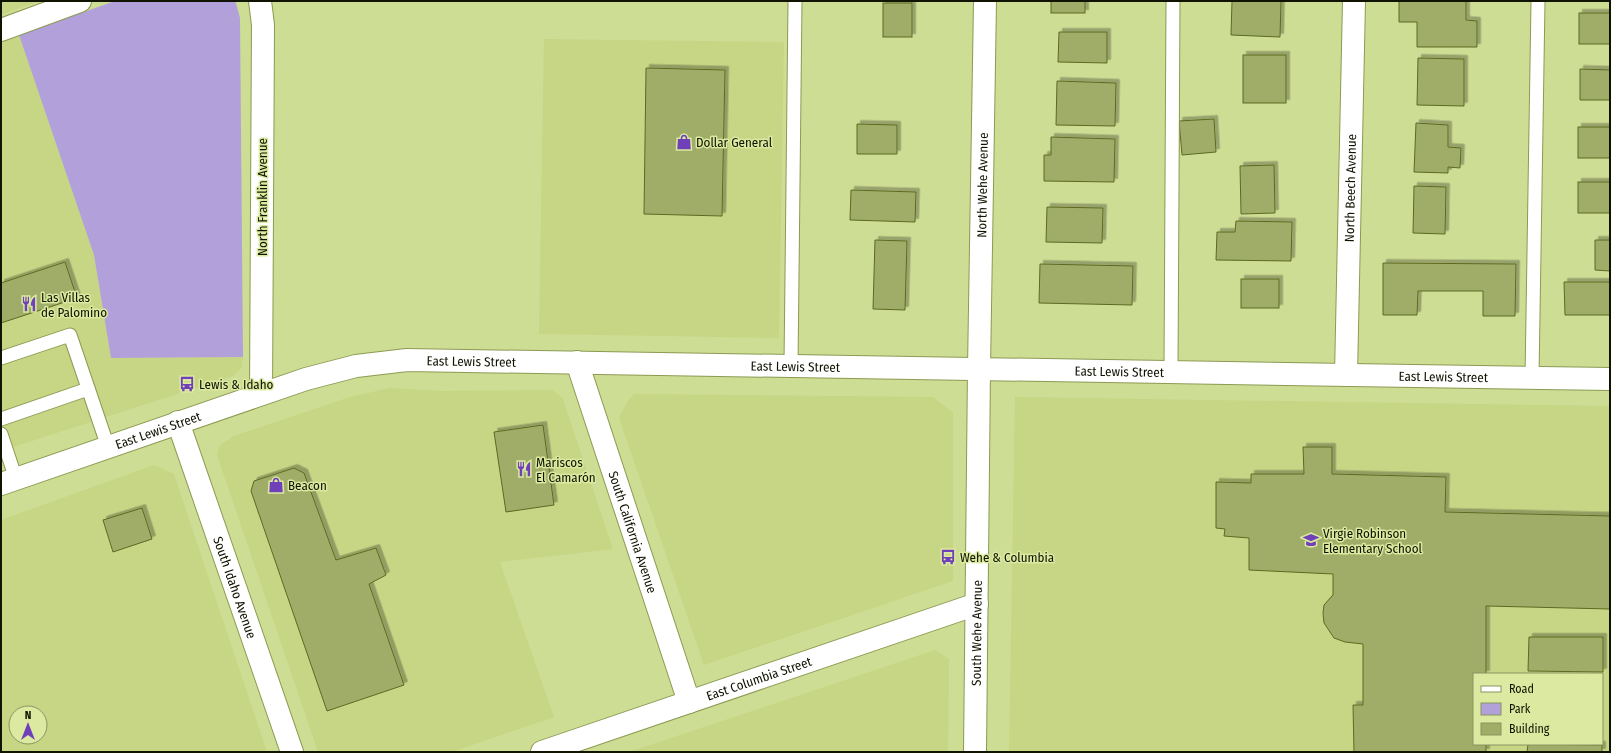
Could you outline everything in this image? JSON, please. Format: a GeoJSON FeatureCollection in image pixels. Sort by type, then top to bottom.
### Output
{"type":"FeatureCollection","features":[{"type":"Feature","properties":{"kind":"street","name":"North Franklin Avenue"},"geometry":{"type":"LineString","coordinates":[[260,1],[263,25],[261,394]]}},
{"type":"Feature","properties":{"kind":"street","name":"North Wehe Avenue"},"geometry":{"type":"LineString","coordinates":[[978,369],[985,1]]}},
{"type":"Feature","properties":{"kind":"street","name":"North Beech Avenue"},"geometry":{"type":"LineString","coordinates":[[1346,375],[1354,1]]}},
{"type":"Feature","properties":{"kind":"street"},"geometry":{"type":"LineString","coordinates":[[1,30],[68,3]]}},
{"type":"Feature","properties":{"kind":"street","name":"East Lewis Street"},"geometry":{"type":"LineString","coordinates":[[9,482],[178,422],[335,370],[379,362],[407,360],[1610,379]]}},
{"type":"Feature","properties":{"kind":"street","name":"South California Avenue"},"geometry":{"type":"LineString","coordinates":[[577,362],[689,702]]}},
{"type":"Feature","properties":{"kind":"street","name":"South Wehe Avenue"},"geometry":{"type":"LineString","coordinates":[[975,752],[978,369]]}},
{"type":"Feature","properties":{"kind":"street","name":"South Idaho Avenue"},"geometry":{"type":"LineString","coordinates":[[178,422],[292,752]]}},
{"type":"Feature","properties":{"kind":"street","name":"East Columbia Street"},"geometry":{"type":"LineString","coordinates":[[542,752],[977,604]]}},
{"type":"Feature","properties":{"kind":"lane"},"geometry":{"type":"LineString","coordinates":[[791,366],[795,1]]}},
{"type":"Feature","properties":{"kind":"lane"},"geometry":{"type":"LineString","coordinates":[[1171,371],[1173,1]]}},
{"type":"Feature","properties":{"kind":"lane"},"geometry":{"type":"LineString","coordinates":[[1532,378],[1538,1]]}},
{"type":"Feature","properties":{"kind":"lane"},"geometry":{"type":"LineString","coordinates":[[1,358],[70,335],[108,447]]}},
{"type":"Feature","properties":{"kind":"lane"},"geometry":{"type":"LineString","coordinates":[[1,419],[88,389]]}},
{"type":"Feature","properties":{"kind":"lane"},"geometry":{"type":"LineString","coordinates":[[1,434],[9,482]]}},
{"type":"Feature","properties":{"kind":"shaded area"},"geometry":{"type":"Polygon","coordinates":[[[1,1],[39,1],[1,15],[1,1]]]}},
{"type":"Feature","properties":{"kind":"shaded area"},"geometry":{"type":"Polygon","coordinates":[[[19,35],[94,255],[111,358],[243,357],[242,367],[233,376],[1,451],[1,41],[19,35]]]}},
{"type":"Feature","properties":{"kind":"shaded area"},"geometry":{"type":"Polygon","coordinates":[[[544,39],[784,42],[779,338],[539,334],[544,39]]]}},
{"type":"Feature","properties":{"kind":"shaded area"},"geometry":{"type":"Polygon","coordinates":[[[390,388],[440,391],[553,390],[563,399],[613,549],[500,562],[554,717],[452,752],[318,752],[217,455],[220,445],[234,436],[350,397],[390,388]]]}},
{"type":"Feature","properties":{"kind":"shaded area"},"geometry":{"type":"Polygon","coordinates":[[[634,394],[933,397],[953,413],[953,581],[704,665],[619,418],[627,402],[634,394]]]}},
{"type":"Feature","properties":{"kind":"shaded area","name":"Virgie Robinson Elementary School"},"geometry":{"type":"Polygon","coordinates":[[[1015,397],[1610,406],[1610,752],[1009,752],[1015,397]]]}},
{"type":"Feature","properties":{"kind":"shaded area"},"geometry":{"type":"Polygon","coordinates":[[[154,465],[174,474],[267,752],[1,752],[1,520],[154,465]]]}},
{"type":"Feature","properties":{"kind":"shaded area"},"geometry":{"type":"Polygon","coordinates":[[[935,650],[949,659],[948,752],[629,752],[935,650]]]}},
{"type":"Feature","properties":{"kind":"green space"},"geometry":{"type":"Polygon","coordinates":[[[115,1],[235,1],[236,3],[240,18],[243,357],[111,358],[94,255],[19,35],[115,1]]]}},
{"type":"Feature","properties":{"kind":"building"},"geometry":{"type":"Polygon","coordinates":[[[1051,1],[1085,1],[1085,13],[1051,13],[1051,1]]]}},
{"type":"Feature","properties":{"kind":"building"},"geometry":{"type":"Polygon","coordinates":[[[1232,1],[1281,1],[1280,37],[1231,35],[1232,1]]]}},
{"type":"Feature","properties":{"kind":"building"},"geometry":{"type":"Polygon","coordinates":[[[1399,1],[1466,1],[1466,20],[1477,21],[1477,47],[1417,47],[1417,22],[1399,22],[1399,1]]]}},
{"type":"Feature","properties":{"kind":"building"},"geometry":{"type":"Polygon","coordinates":[[[883,3],[912,3],[912,37],[883,37],[883,3]]]}},
{"type":"Feature","properties":{"kind":"building"},"geometry":{"type":"Polygon","coordinates":[[[1579,13],[1610,13],[1610,44],[1579,44],[1579,13]]]}},
{"type":"Feature","properties":{"kind":"building"},"geometry":{"type":"Polygon","coordinates":[[[1059,32],[1107,32],[1107,63],[1058,62],[1059,32]]]}},
{"type":"Feature","properties":{"kind":"building"},"geometry":{"type":"Polygon","coordinates":[[[1243,55],[1286,55],[1286,103],[1243,103],[1243,55]]]}},
{"type":"Feature","properties":{"kind":"building"},"geometry":{"type":"Polygon","coordinates":[[[1418,58],[1464,59],[1464,106],[1417,105],[1418,58]]]}},
{"type":"Feature","properties":{"kind":"building","name":"Dollar General"},"geometry":{"type":"Polygon","coordinates":[[[646,68],[725,70],[722,216],[644,214],[646,68]]]}},
{"type":"Feature","properties":{"kind":"building"},"geometry":{"type":"Polygon","coordinates":[[[1580,69],[1610,70],[1610,100],[1580,100],[1580,69]]]}},
{"type":"Feature","properties":{"kind":"building"},"geometry":{"type":"Polygon","coordinates":[[[1057,81],[1116,83],[1115,126],[1056,125],[1057,81]]]}},
{"type":"Feature","properties":{"kind":"building"},"geometry":{"type":"Polygon","coordinates":[[[1214,119],[1216,152],[1182,155],[1179,121],[1214,119]]]}},
{"type":"Feature","properties":{"kind":"building"},"geometry":{"type":"Polygon","coordinates":[[[1416,123],[1448,125],[1448,147],[1461,148],[1460,168],[1448,167],[1448,173],[1414,172],[1416,123]]]}},
{"type":"Feature","properties":{"kind":"building"},"geometry":{"type":"Polygon","coordinates":[[[857,124],[897,125],[897,154],[857,154],[857,124]]]}},
{"type":"Feature","properties":{"kind":"building"},"geometry":{"type":"Polygon","coordinates":[[[1578,127],[1610,127],[1610,158],[1578,158],[1578,127]]]}},
{"type":"Feature","properties":{"kind":"building"},"geometry":{"type":"Polygon","coordinates":[[[1051,137],[1115,139],[1114,182],[1044,181],[1044,155],[1051,155],[1051,137]]]}},
{"type":"Feature","properties":{"kind":"building"},"geometry":{"type":"Polygon","coordinates":[[[1274,165],[1275,213],[1241,214],[1240,166],[1274,165]]]}},
{"type":"Feature","properties":{"kind":"building"},"geometry":{"type":"Polygon","coordinates":[[[1578,182],[1610,182],[1610,213],[1578,213],[1578,182]]]}},
{"type":"Feature","properties":{"kind":"building"},"geometry":{"type":"Polygon","coordinates":[[[1414,186],[1446,187],[1445,234],[1413,233],[1414,186]]]}},
{"type":"Feature","properties":{"kind":"building"},"geometry":{"type":"Polygon","coordinates":[[[851,190],[916,192],[915,222],[850,220],[851,190]]]}},
{"type":"Feature","properties":{"kind":"building"},"geometry":{"type":"Polygon","coordinates":[[[1047,207],[1103,208],[1102,243],[1046,242],[1047,207]]]}},
{"type":"Feature","properties":{"kind":"building"},"geometry":{"type":"Polygon","coordinates":[[[1236,221],[1292,222],[1291,261],[1216,260],[1217,232],[1235,232],[1236,221]]]}},
{"type":"Feature","properties":{"kind":"building"},"geometry":{"type":"Polygon","coordinates":[[[875,240],[907,241],[905,310],[873,309],[875,240]]]}},
{"type":"Feature","properties":{"kind":"building"},"geometry":{"type":"Polygon","coordinates":[[[1595,240],[1610,240],[1610,271],[1595,270],[1595,240]]]}},
{"type":"Feature","properties":{"kind":"building"},"geometry":{"type":"Polygon","coordinates":[[[65,262],[77,298],[1,323],[1,283],[65,262]]]}},
{"type":"Feature","properties":{"kind":"building"},"geometry":{"type":"Polygon","coordinates":[[[1383,263],[1516,264],[1515,316],[1483,316],[1483,291],[1418,291],[1417,315],[1383,315],[1383,263]]]}},
{"type":"Feature","properties":{"kind":"building"},"geometry":{"type":"Polygon","coordinates":[[[1040,264],[1133,266],[1132,305],[1039,303],[1040,264]]]}},
{"type":"Feature","properties":{"kind":"building"},"geometry":{"type":"Polygon","coordinates":[[[1241,279],[1279,279],[1279,308],[1241,308],[1241,279]]]}},
{"type":"Feature","properties":{"kind":"building"},"geometry":{"type":"Polygon","coordinates":[[[1564,282],[1610,282],[1610,315],[1565,315],[1564,282]]]}},
{"type":"Feature","properties":{"kind":"building","name":"Mariscos El Camarón"},"geometry":{"type":"Polygon","coordinates":[[[543,425],[554,505],[506,512],[494,432],[543,425]]]}},
{"type":"Feature","properties":{"kind":"building"},"geometry":{"type":"Polygon","coordinates":[[[1303,447],[1332,447],[1332,474],[1446,477],[1445,512],[1610,516],[1610,609],[1486,606],[1486,673],[1473,673],[1473,745],[1486,745],[1486,752],[1354,752],[1353,705],[1363,705],[1363,644],[1345,642],[1334,638],[1324,623],[1324,605],[1333,595],[1333,574],[1249,570],[1249,538],[1224,536],[1225,529],[1216,528],[1216,482],[1251,483],[1251,474],[1304,474],[1303,447]]]}},
{"type":"Feature","properties":{"kind":"building"},"geometry":{"type":"Polygon","coordinates":[[[294,468],[304,473],[336,560],[376,548],[386,575],[369,584],[404,685],[327,711],[251,491],[254,481],[294,468]]]}},
{"type":"Feature","properties":{"kind":"building"},"geometry":{"type":"Polygon","coordinates":[[[142,508],[152,539],[113,552],[103,520],[142,508]]]}},
{"type":"Feature","properties":{"kind":"building"},"geometry":{"type":"Polygon","coordinates":[[[1529,637],[1603,637],[1603,672],[1528,671],[1529,637]]]}},
{"type":"Feature","properties":{"kind":"building"},"geometry":{"type":"Polygon","coordinates":[[[1528,745],[1602,745],[1602,752],[1527,752],[1528,745]]]}},
{"type":"Feature","properties":{"kind":"place","name":"Dollar General"},"geometry":{"type":"Point","coordinates":[684,142]}},
{"type":"Feature","properties":{"kind":"place","name":"Las Villas de Palomino"},"geometry":{"type":"Point","coordinates":[29,304]}},
{"type":"Feature","properties":{"kind":"place","name":"Lewis & Idaho"},"geometry":{"type":"Point","coordinates":[187,384]}},
{"type":"Feature","properties":{"kind":"place","name":"Mariscos El Camarón"},"geometry":{"type":"Point","coordinates":[524,469]}},
{"type":"Feature","properties":{"kind":"place","name":"Beacon"},"geometry":{"type":"Point","coordinates":[276,485]}},
{"type":"Feature","properties":{"kind":"place","name":"Virgie Robinson Elementary School"},"geometry":{"type":"Point","coordinates":[1311,540]}},
{"type":"Feature","properties":{"kind":"place","name":"Wehe & Columbia"},"geometry":{"type":"Point","coordinates":[948,557]}}]}
